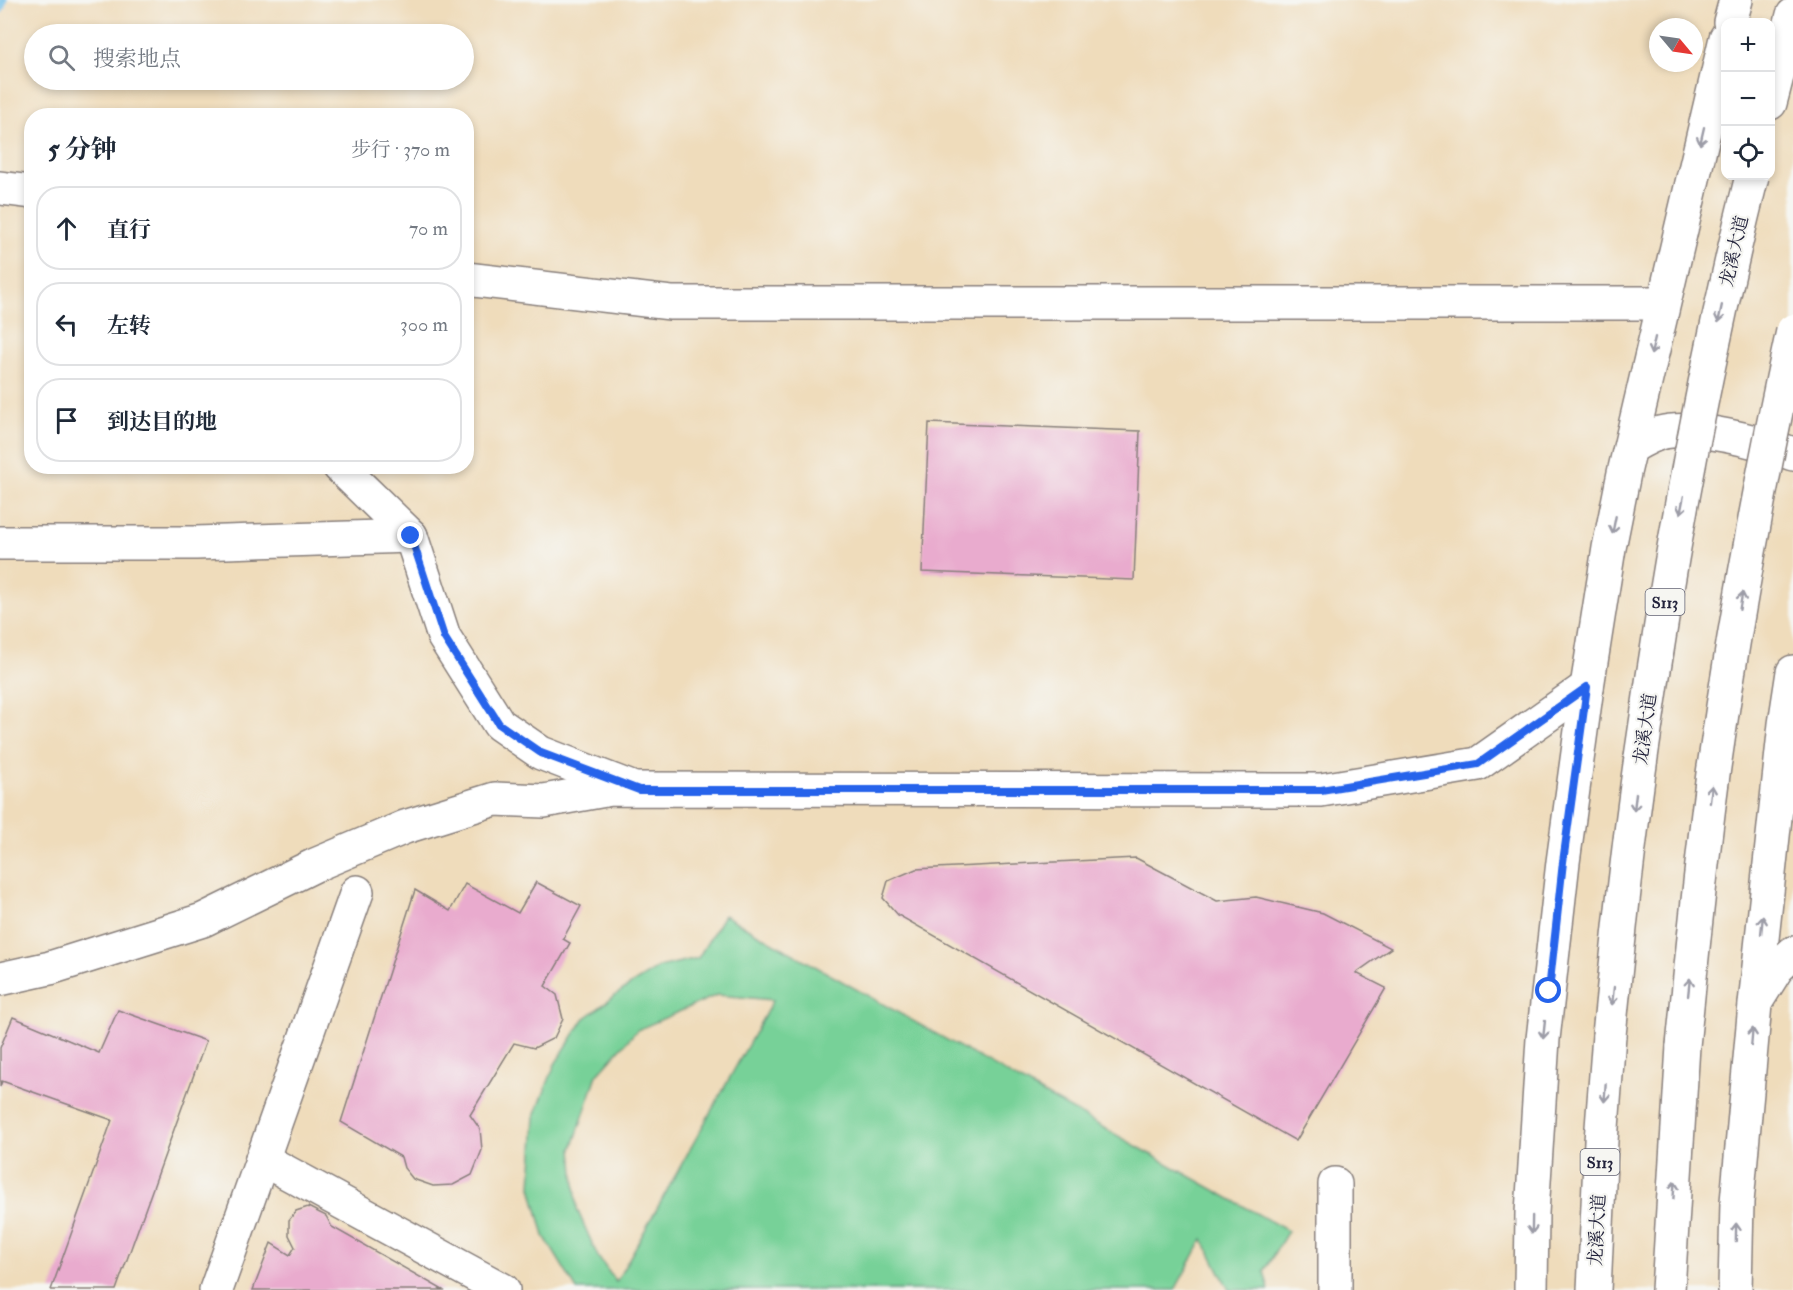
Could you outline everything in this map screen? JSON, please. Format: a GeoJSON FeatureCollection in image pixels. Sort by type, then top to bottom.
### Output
{"type":"FeatureCollection","features":[{"type":"Feature","properties":{"kind":"street"},"geometry":{"type":"LineString","coordinates":[[1731,18],[1736,0]]}},
{"type":"Feature","properties":{"kind":"street"},"geometry":{"type":"LineString","coordinates":[[1775,84],[1793,15]]}},
{"type":"Feature","properties":{"kind":"street"},"geometry":{"type":"LineString","coordinates":[[1531,1290],[1532,1213],[1543,1039],[1563,862],[1587,687],[1609,548],[1721,55]]}},
{"type":"Feature","properties":{"kind":"street","name":"龙溪大道"},"geometry":{"type":"LineString","coordinates":[[1594,1290],[1609,1035],[1644,738],[1671,564],[1703,395],[1751,180]]}},
{"type":"Feature","properties":{"kind":"street"},"geometry":{"type":"LineString","coordinates":[[0,188],[24,191]]}},
{"type":"Feature","properties":{"kind":"street"},"geometry":{"type":"LineString","coordinates":[[474,280],[671,303],[1663,303]]}},
{"type":"Feature","properties":{"kind":"street"},"geometry":{"type":"LineString","coordinates":[[1668,1290],[1683,1046],[1717,751],[1741,603],[1793,331]]}},
{"type":"Feature","properties":{"kind":"street"},"geometry":{"type":"LineString","coordinates":[[1631,447],[1661,433],[1698,432],[1749,441],[1793,454]]}},
{"type":"Feature","properties":{"kind":"street"},"geometry":{"type":"LineString","coordinates":[[347,474],[411,536],[444,637],[499,724],[541,753],[639,790]]}},
{"type":"Feature","properties":{"kind":"street"},"geometry":{"type":"LineString","coordinates":[[0,543],[196,543],[411,536]]}},
{"type":"Feature","properties":{"kind":"street"},"geometry":{"type":"LineString","coordinates":[[1735,1290],[1737,1202],[1755,1004],[1789,730],[1793,672]]}},
{"type":"Feature","properties":{"kind":"street"},"geometry":{"type":"LineString","coordinates":[[0,979],[50,968],[203,920],[405,826],[495,799],[544,801],[611,789],[1321,790],[1478,764],[1587,687]]}},
{"type":"Feature","properties":{"kind":"street"},"geometry":{"type":"LineString","coordinates":[[216,1290],[357,892]]}},
{"type":"Feature","properties":{"kind":"street"},"geometry":{"type":"LineString","coordinates":[[1755,1004],[1777,968],[1793,953]]}},
{"type":"Feature","properties":{"kind":"street"},"geometry":{"type":"LineString","coordinates":[[262,1159],[485,1286]]}},
{"type":"Feature","properties":{"kind":"street"},"geometry":{"type":"LineString","coordinates":[[1335,1184],[1335,1290]]}},
{"type":"Feature","properties":{"kind":"green space"},"geometry":{"type":"Polygon","coordinates":[[[724,915],[1288,1231],[1264,1271],[1269,1290],[1229,1290],[1203,1239],[1175,1290],[577,1290],[544,1236],[531,1187],[535,1116],[555,1064],[584,1019],[624,989],[659,967],[698,958],[724,915]],[[717,995],[637,1030],[597,1075],[572,1149],[577,1209],[598,1257],[616,1282],[773,1000],[717,995]]]}},
{"type":"Feature","properties":{"kind":"building"},"geometry":{"type":"Polygon","coordinates":[[[929,423],[1140,431],[1134,580],[922,572],[929,423]]]}},
{"type":"Feature","properties":{"kind":"building"},"geometry":{"type":"Polygon","coordinates":[[[1136,858],[1217,901],[1256,897],[1323,913],[1391,948],[1356,973],[1386,988],[1296,1141],[898,915],[883,898],[888,881],[916,869],[1136,858]]]}},
{"type":"Feature","properties":{"kind":"building"},"geometry":{"type":"Polygon","coordinates":[[[536,882],[581,906],[563,939],[570,943],[545,986],[557,995],[563,1019],[554,1038],[534,1048],[514,1043],[470,1115],[480,1129],[482,1150],[472,1175],[453,1185],[433,1186],[413,1179],[404,1168],[401,1157],[341,1122],[415,890],[450,911],[465,884],[518,913],[536,882]]]}},
{"type":"Feature","properties":{"kind":"building"},"geometry":{"type":"Polygon","coordinates":[[[118,1010],[206,1041],[116,1290],[51,1290],[112,1120],[2,1081],[0,1087],[0,1048],[13,1017],[99,1053],[118,1010]]]}},
{"type":"Feature","properties":{"kind":"building"},"geometry":{"type":"Polygon","coordinates":[[[308,1207],[326,1216],[332,1227],[443,1290],[253,1290],[271,1243],[290,1255],[295,1247],[289,1235],[289,1220],[296,1211],[308,1207]]]}},
{"type":"Feature","properties":{"kind":"waterway"},"geometry":{"type":"LineString","coordinates":[[0,9],[3,0]]}},
{"type":"Feature","properties":{"kind":"route"},"geometry":{"type":"LineString","coordinates":[[411,536],[444,637],[499,724],[541,753],[639,790],[1321,790],[1478,764],[1587,687],[1563,862],[1549,991]]}}]}
